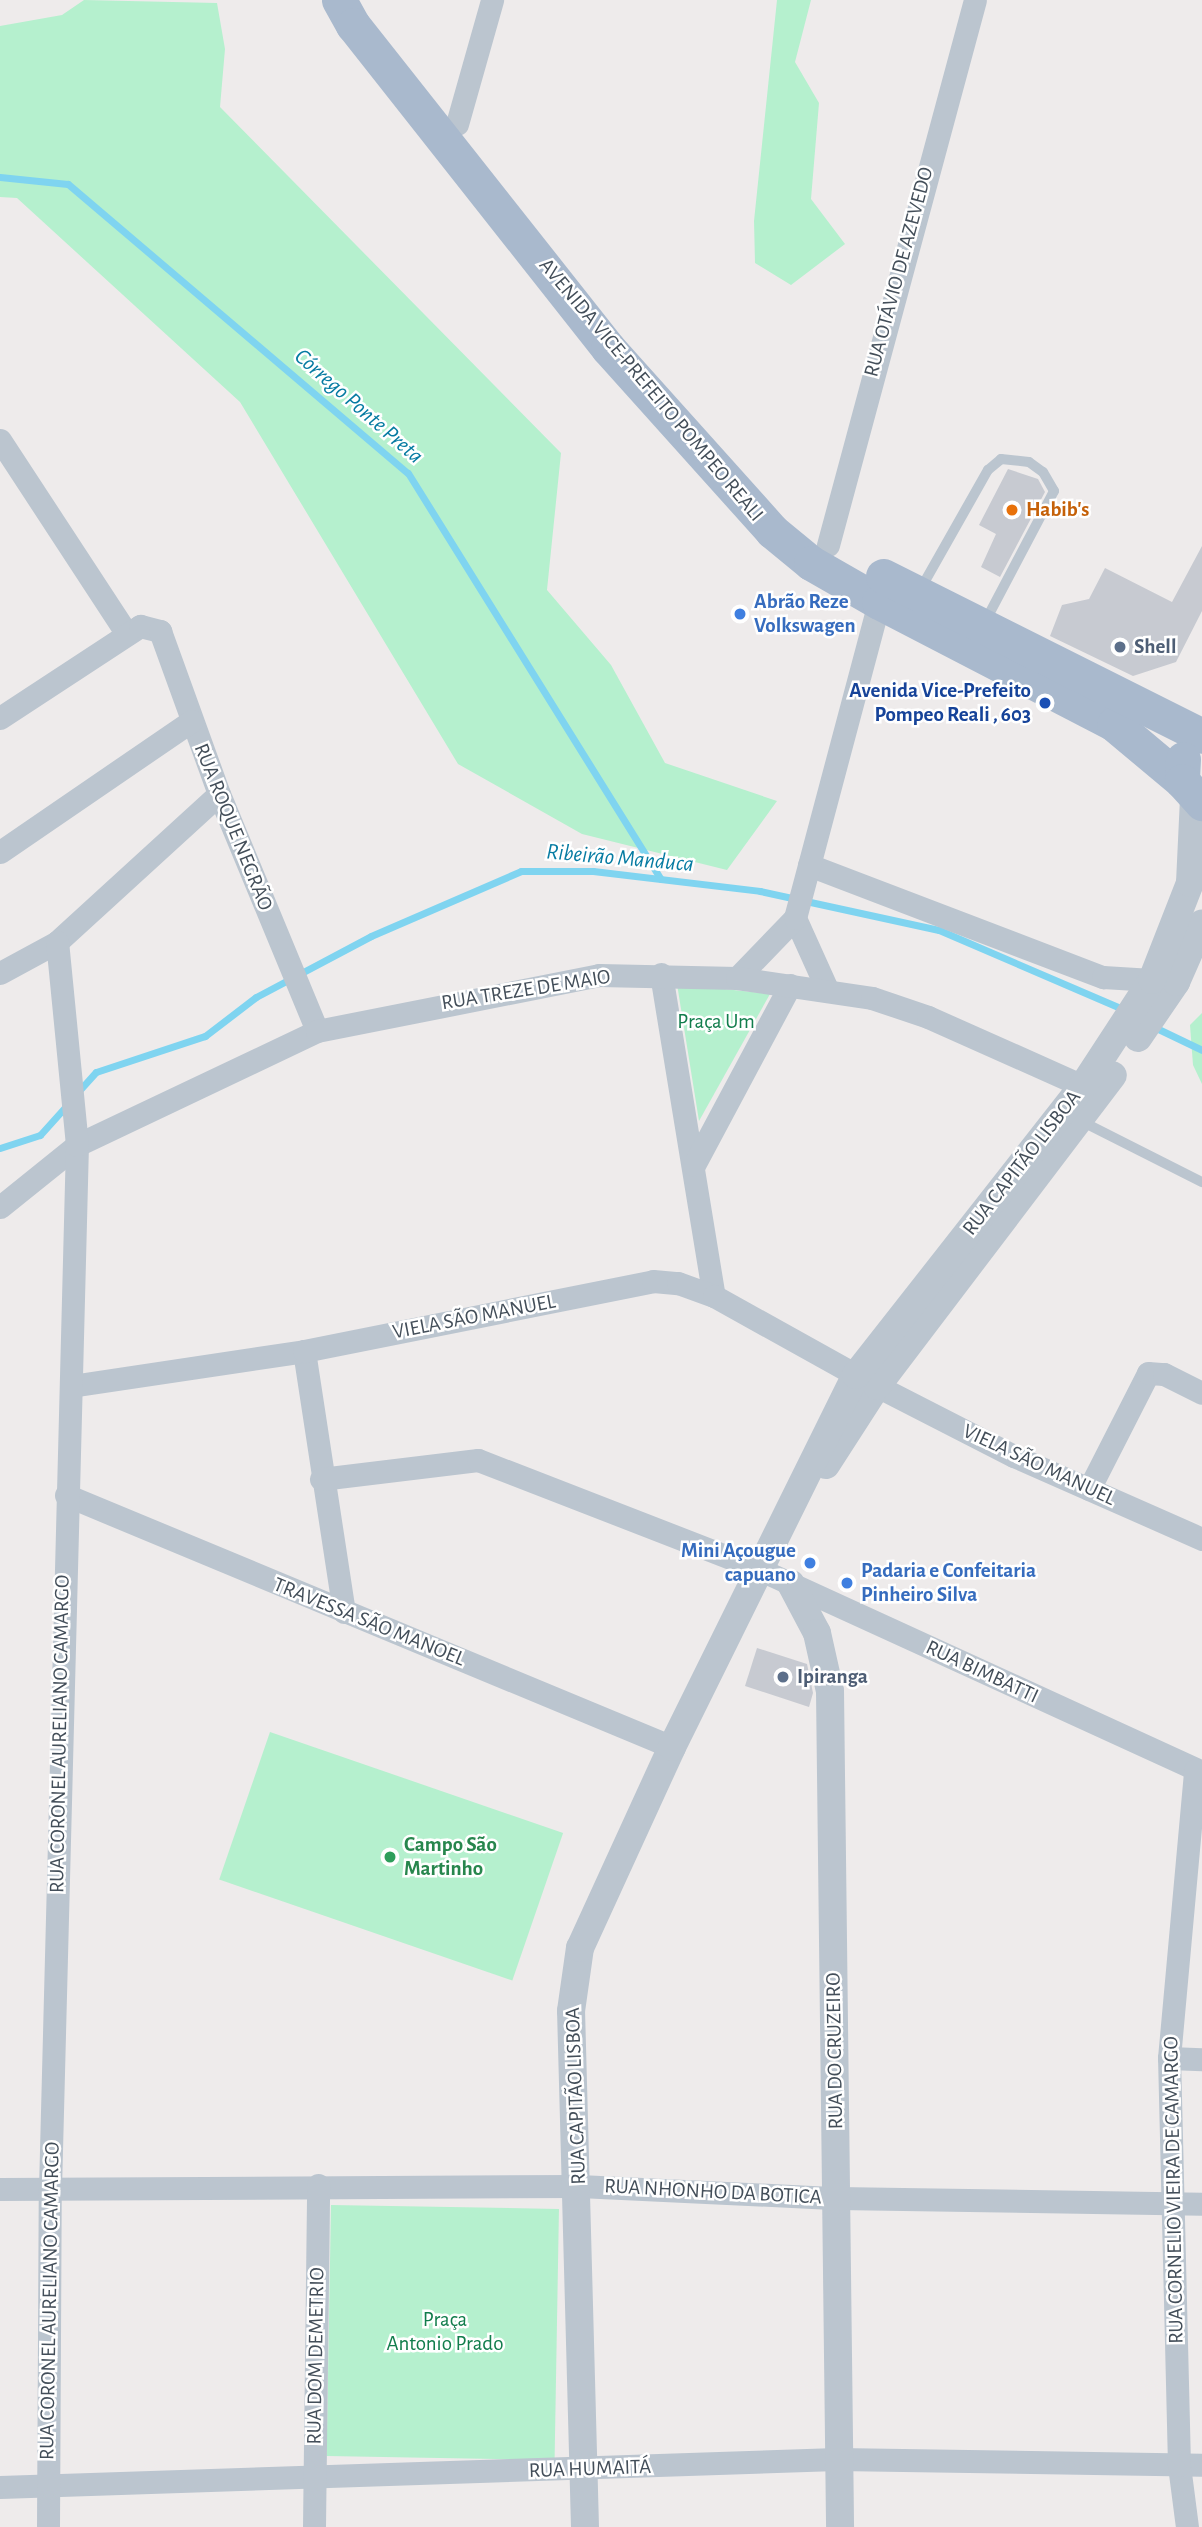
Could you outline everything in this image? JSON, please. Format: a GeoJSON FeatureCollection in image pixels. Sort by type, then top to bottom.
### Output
{"type":"FeatureCollection","features":[{"type":"Feature","properties":{"kind":"main road","name":"AVENIDA VICE-PREFEITO POMPEO REALI"},"geometry":{"type":"LineString","coordinates":[[339,0],[353,24],[608,348],[737,497],[811,563],[1114,724],[1193,794]]}},
{"type":"Feature","properties":{"kind":"main road","name":"AVENIDA VICE-PREFEITO POMPEO REALI"},"geometry":{"type":"LineString","coordinates":[[365,0],[457,124],[757,486],[788,519],[917,595],[985,622],[1202,738]]}},
{"type":"Feature","properties":{"kind":"main road"},"geometry":{"type":"LineString","coordinates":[[1193,794],[1182,760],[1202,738]]}},
{"type":"Feature","properties":{"kind":"street"},"geometry":{"type":"LineString","coordinates":[[457,124],[492,0]]}},
{"type":"Feature","properties":{"kind":"street","name":"RUA OTÁVIO DE AZEVEDO"},"geometry":{"type":"LineString","coordinates":[[828,545],[975,0]]}},
{"type":"Feature","properties":{"kind":"street"},"geometry":{"type":"LineString","coordinates":[[0,440],[8,462],[127,634],[0,718]]}},
{"type":"Feature","properties":{"kind":"street"},"geometry":{"type":"LineString","coordinates":[[737,978],[795,915],[879,601]]}},
{"type":"Feature","properties":{"kind":"street","name":"RUA ROQUE NEGRÃO"},"geometry":{"type":"LineString","coordinates":[[127,634],[150,625],[165,640],[191,721],[219,794],[317,1031]]}},
{"type":"Feature","properties":{"kind":"street"},"geometry":{"type":"LineString","coordinates":[[0,852],[191,721]]}},
{"type":"Feature","properties":{"kind":"street"},"geometry":{"type":"LineString","coordinates":[[0,973],[57,942],[219,794]]}},
{"type":"Feature","properties":{"kind":"street","name":"RUA CAPITÃO LISBOA"},"geometry":{"type":"LineString","coordinates":[[866,1381],[1081,1121],[1149,998],[1190,883],[1193,794]]}},
{"type":"Feature","properties":{"kind":"street"},"geometry":{"type":"LineString","coordinates":[[806,875],[1103,977],[1149,998]]}},
{"type":"Feature","properties":{"kind":"street"},"geometry":{"type":"LineString","coordinates":[[795,915],[828,991]]}},
{"type":"Feature","properties":{"kind":"street","name":"RUA CAPITÃO LISBOA"},"geometry":{"type":"LineString","coordinates":[[1149,998],[1176,982],[1202,923]]}},
{"type":"Feature","properties":{"kind":"street","name":"RUA CORONEL AURELIANO CAMARGO"},"geometry":{"type":"LineString","coordinates":[[48,2527],[50,2189],[66,1495],[78,1145],[72,1065],[57,942]]}},
{"type":"Feature","properties":{"kind":"street"},"geometry":{"type":"LineString","coordinates":[[661,974],[714,1296]]}},
{"type":"Feature","properties":{"kind":"street","name":"RUA TREZE DE MAIO"},"geometry":{"type":"LineString","coordinates":[[0,1207],[78,1145],[317,1031],[498,991],[599,975],[661,974],[737,978],[828,991],[928,1017],[1083,1086]]}},
{"type":"Feature","properties":{"kind":"street"},"geometry":{"type":"LineString","coordinates":[[694,1165],[790,985]]}},
{"type":"Feature","properties":{"kind":"street","name":"RUA CAPITÃO LISBOA"},"geometry":{"type":"LineString","coordinates":[[585,2527],[579,2186],[571,2011],[580,1948],[672,1747],[793,1505],[866,1381],[1083,1086],[1121,1047]]}},
{"type":"Feature","properties":{"kind":"street","name":"VIELA SÃO MANUEL"},"geometry":{"type":"LineString","coordinates":[[71,1386],[304,1351],[653,1281],[678,1283],[714,1296],[866,1381],[1089,1489],[1202,1539]]}},
{"type":"Feature","properties":{"kind":"street"},"geometry":{"type":"LineString","coordinates":[[304,1351],[321,1479],[344,1612]]}},
{"type":"Feature","properties":{"kind":"street"},"geometry":{"type":"LineString","coordinates":[[1089,1489],[1147,1373],[1164,1374],[1202,1393]]}},
{"type":"Feature","properties":{"kind":"street","name":"RUA BIMBATTI"},"geometry":{"type":"LineString","coordinates":[[321,1479],[478,1460],[761,1570],[1198,1771]]}},
{"type":"Feature","properties":{"kind":"street","name":"TRAVESSA SÃO MANOEL"},"geometry":{"type":"LineString","coordinates":[[66,1495],[672,1747]]}},
{"type":"Feature","properties":{"kind":"street","name":"RUA DO CRUZEIRO"},"geometry":{"type":"LineString","coordinates":[[791,1584],[817,1633],[830,1691],[837,2459],[840,2527]]}},
{"type":"Feature","properties":{"kind":"street","name":"RUA CORNELIO VIEIRA DE CAMARGO"},"geometry":{"type":"LineString","coordinates":[[1187,2527],[1191,2465],[1174,2204],[1168,2058],[1198,1771]]}},
{"type":"Feature","properties":{"kind":"street"},"geometry":{"type":"LineString","coordinates":[[1168,2058],[1202,2059]]}},
{"type":"Feature","properties":{"kind":"street","name":"RUA NHONHO DA BOTICA"},"geometry":{"type":"LineString","coordinates":[[0,2189],[318,2185],[579,2186],[836,2199],[1202,2204]]}},
{"type":"Feature","properties":{"kind":"street","name":"RUA DOM DEMETRIO"},"geometry":{"type":"LineString","coordinates":[[314,2527],[318,2185]]}},
{"type":"Feature","properties":{"kind":"street","name":"RUA HUMAITÁ"},"geometry":{"type":"LineString","coordinates":[[0,2487],[586,2470],[837,2459],[1191,2465]]}},
{"type":"Feature","properties":{"kind":"lane"},"geometry":{"type":"LineString","coordinates":[[917,595],[988,470],[1001,459],[1029,462],[1043,472],[1054,491],[985,622]]}},
{"type":"Feature","properties":{"kind":"lane"},"geometry":{"type":"LineString","coordinates":[[1081,1121],[1202,1182]]}},
{"type":"Feature","properties":{"kind":"green space"},"geometry":{"type":"Polygon","coordinates":[[[84,0],[217,3],[225,49],[220,107],[561,453],[547,590],[611,665],[665,763],[777,801],[727,870],[582,834],[458,764],[240,402],[17,198],[0,197],[0,26],[62,15],[84,0]]]}},
{"type":"Feature","properties":{"kind":"green space"},"geometry":{"type":"Polygon","coordinates":[[[777,0],[811,0],[795,62],[819,103],[811,199],[845,244],[791,285],[755,263],[754,221],[777,0]]]}},
{"type":"Feature","properties":{"kind":"green space","name":"Praça Um"},"geometry":{"type":"Polygon","coordinates":[[[677,984],[770,994],[699,1121],[677,984]]]}},
{"type":"Feature","properties":{"kind":"green space"},"geometry":{"type":"Polygon","coordinates":[[[1202,1013],[1202,1084],[1193,1065],[1190,1025],[1202,1013]]]}},
{"type":"Feature","properties":{"kind":"green space","name":"Campo São Martinho"},"geometry":{"type":"Polygon","coordinates":[[[270,1732],[563,1833],[512,1980],[219,1880],[270,1732]]]}},
{"type":"Feature","properties":{"kind":"green space","name":"Praça Antonio Prado"},"geometry":{"type":"Polygon","coordinates":[[[331,2205],[559,2209],[555,2460],[327,2456],[331,2205]]]}},
{"type":"Feature","properties":{"kind":"building","name":"Habib's"},"geometry":{"type":"Polygon","coordinates":[[[1008,469],[1038,479],[1045,492],[1000,577],[981,567],[996,534],[979,525],[1008,469]]]}},
{"type":"Feature","properties":{"kind":"building"},"geometry":{"type":"Polygon","coordinates":[[[1202,546],[1202,611],[1176,662],[1133,676],[1050,636],[1062,605],[1089,599],[1105,568],[1172,602],[1202,546]]]}},
{"type":"Feature","properties":{"kind":"building","name":"Ipiranga"},"geometry":{"type":"Polygon","coordinates":[[[757,1648],[807,1664],[813,1693],[809,1707],[745,1686],[757,1648]]]}},
{"type":"Feature","properties":{"kind":"waterway","name":"Córrego Ponte Preta"},"geometry":{"type":"LineString","coordinates":[[0,177],[68,184],[408,473],[661,879]]}},
{"type":"Feature","properties":{"kind":"waterway","name":"Ribeirão Manduca"},"geometry":{"type":"LineString","coordinates":[[77,1093],[96,1072],[205,1036],[256,997],[371,936],[521,871],[593,871],[760,891],[939,930],[1127,1011]]}},
{"type":"Feature","properties":{"kind":"waterway","name":"Ribeirão Manduca"},"geometry":{"type":"LineString","coordinates":[[1152,1026],[1202,1050]]}},
{"type":"Feature","properties":{"kind":"waterway","name":"Ribeirão Manduca"},"geometry":{"type":"LineString","coordinates":[[0,1148],[40,1135],[67,1105]]}},
{"type":"Feature","properties":{"kind":"place","name":"Habib's"},"geometry":{"type":"Point","coordinates":[1012,510]}},
{"type":"Feature","properties":{"kind":"place","name":"Abrão Reze Volkswagen"},"geometry":{"type":"Point","coordinates":[740,614]}},
{"type":"Feature","properties":{"kind":"place","name":"Shell"},"geometry":{"type":"Point","coordinates":[1120,647]}},
{"type":"Feature","properties":{"kind":"place","name":"Avenida Vice-Prefeito Pompeo Reali , 603"},"geometry":{"type":"Point","coordinates":[1045,703]}},
{"type":"Feature","properties":{"kind":"place","name":"Mini Açougue capuano"},"geometry":{"type":"Point","coordinates":[810,1563]}},
{"type":"Feature","properties":{"kind":"place","name":"Padaria e Confeitaria Pinheiro Silva"},"geometry":{"type":"Point","coordinates":[847,1583]}},
{"type":"Feature","properties":{"kind":"place","name":"Ipiranga"},"geometry":{"type":"Point","coordinates":[783,1677]}},
{"type":"Feature","properties":{"kind":"place","name":"Campo São Martinho"},"geometry":{"type":"Point","coordinates":[390,1857]}}]}
